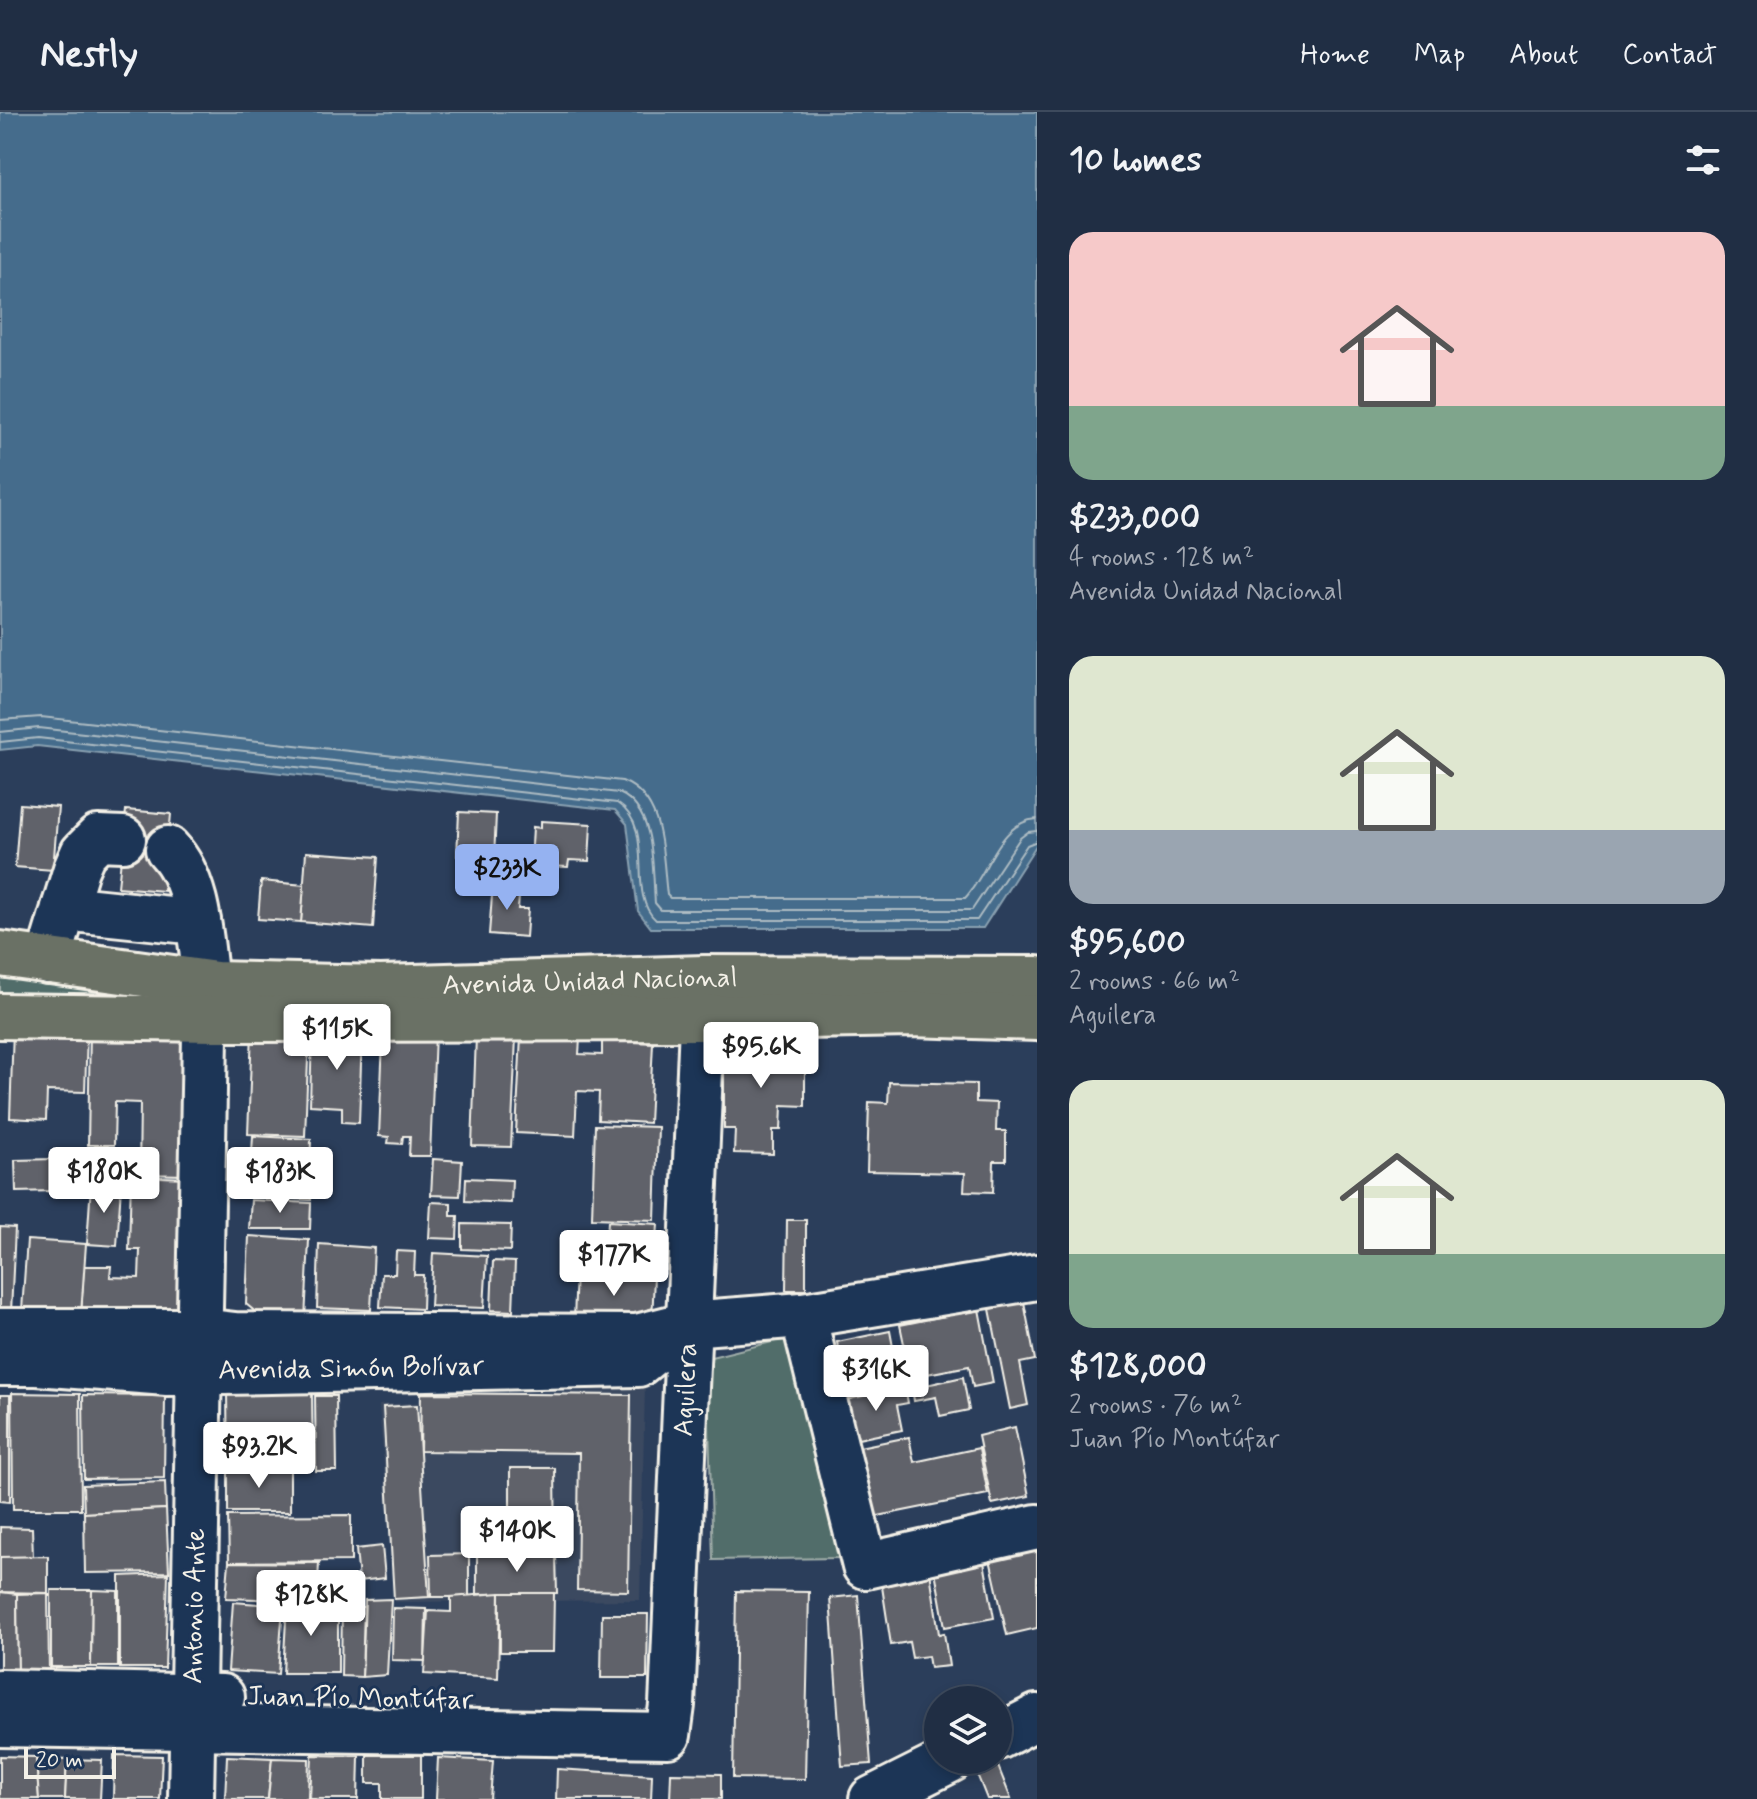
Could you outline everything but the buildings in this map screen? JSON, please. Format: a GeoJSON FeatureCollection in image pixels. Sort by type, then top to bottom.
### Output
{"type":"FeatureCollection","features":[{"type":"Feature","properties":{"kind":"main road"},"geometry":{"type":"LineString","coordinates":[[0,954],[48,961],[205,1000]]}},
{"type":"Feature","properties":{"kind":"main road","name":"Avenida Unidad Nacional"},"geometry":{"type":"LineString","coordinates":[[703,998],[1037,979]]}},
{"type":"Feature","properties":{"kind":"main road"},"geometry":{"type":"LineString","coordinates":[[0,1016],[205,1000],[703,998],[911,1014],[1037,1018]]}},
{"type":"Feature","properties":{"kind":"street"},"geometry":{"type":"LineString","coordinates":[[48,961],[76,869],[90,845],[98,838],[123,839]]}},
{"type":"Feature","properties":{"kind":"street","name":"Antonio Ante"},"geometry":{"type":"LineString","coordinates":[[168,849],[182,868],[198,922],[207,1035],[191,1799]]}},
{"type":"Feature","properties":{"kind":"street"},"geometry":{"type":"LineString","coordinates":[[64,908],[198,922]]}},
{"type":"Feature","properties":{"kind":"street","name":"Aguilera"},"geometry":{"type":"LineString","coordinates":[[670,1720],[703,998]]}},
{"type":"Feature","properties":{"kind":"street"},"geometry":{"type":"LineString","coordinates":[[688,1324],[803,1315],[1037,1277]]}},
{"type":"Feature","properties":{"kind":"street"},"geometry":{"type":"LineString","coordinates":[[803,1315],[865,1566],[1037,1527]]}},
{"type":"Feature","properties":{"kind":"street","name":"Avenida Simón Bolívar"},"geometry":{"type":"LineString","coordinates":[[0,1331],[200,1351],[638,1364],[688,1324]]}},
{"type":"Feature","properties":{"kind":"street","name":"Avenida Simón Bolívar"},"geometry":{"type":"LineString","coordinates":[[0,1363],[167,1373],[200,1351]]}},
{"type":"Feature","properties":{"kind":"street","name":"Juan Pío Montúfar"},"geometry":{"type":"LineString","coordinates":[[0,1692],[193,1712]]}},
{"type":"Feature","properties":{"kind":"street","name":"Juan Pío Montúfar"},"geometry":{"type":"LineString","coordinates":[[0,1724],[193,1712],[670,1720]]}},
{"type":"Feature","properties":{"kind":"street"},"geometry":{"type":"LineString","coordinates":[[1012,1730],[1037,1717]]}},
{"type":"Feature","properties":{"kind":"street"},"geometry":{"type":"LineString","coordinates":[[872,1799],[924,1773]]}},
{"type":"Feature","properties":{"kind":"shaded area"},"geometry":{"type":"Polygon","coordinates":[[[645,1386],[640,1600],[395,1602],[379,1405],[645,1386]]]}},
{"type":"Feature","properties":{"kind":"green space"},"geometry":{"type":"Polygon","coordinates":[[[0,975],[151,1000],[0,997],[0,975]]]}},
{"type":"Feature","properties":{"kind":"green space"},"geometry":{"type":"Polygon","coordinates":[[[800,1335],[840,1558],[713,1560],[707,1358],[800,1335]]]}},
{"type":"Feature","properties":{"kind":"water"},"geometry":{"type":"Polygon","coordinates":[[[0,112],[1037,112],[1037,844],[983,928],[651,928],[638,911],[627,824],[615,810],[37,746],[0,750],[0,112]]]}}]}
